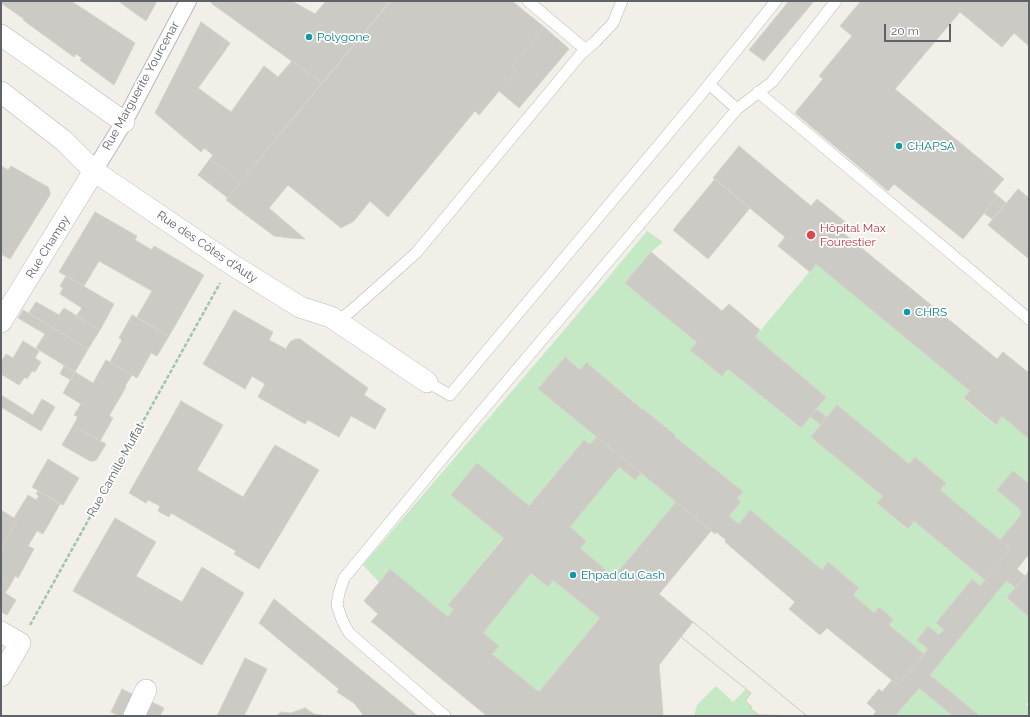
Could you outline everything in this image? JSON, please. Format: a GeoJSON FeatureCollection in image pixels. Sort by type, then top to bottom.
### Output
{"type":"FeatureCollection","features":[{"type":"Feature","properties":{"kind":"street","name":"Rue Marguerite Yourcenar"},"geometry":{"type":"LineString","coordinates":[[94,171],[124,122],[188,1]]}},
{"type":"Feature","properties":{"kind":"street"},"geometry":{"type":"LineString","coordinates":[[1,35],[124,122]]}},
{"type":"Feature","properties":{"kind":"street","name":"Rue des Côtes d'Auty"},"geometry":{"type":"LineString","coordinates":[[1,92],[64,141],[94,171],[231,264],[300,307],[331,317],[427,382]]}},
{"type":"Feature","properties":{"kind":"street","name":"Rue Champy"},"geometry":{"type":"LineString","coordinates":[[1,322],[94,171]]}},
{"type":"Feature","properties":{"kind":"street"},"geometry":{"type":"LineString","coordinates":[[1,632],[20,643],[1,676]]}},
{"type":"Feature","properties":{"kind":"street"},"geometry":{"type":"LineString","coordinates":[[134,716],[146,690]]}},
{"type":"Feature","properties":{"kind":"lane"},"geometry":{"type":"LineString","coordinates":[[528,1],[586,50]]}},
{"type":"Feature","properties":{"kind":"lane"},"geometry":{"type":"LineString","coordinates":[[337,321],[351,311],[416,253],[581,54],[612,23],[622,1]]}},
{"type":"Feature","properties":{"kind":"lane"},"geometry":{"type":"LineString","coordinates":[[427,382],[450,395],[709,84],[776,1]]}},
{"type":"Feature","properties":{"kind":"lane"},"geometry":{"type":"LineString","coordinates":[[445,716],[349,633],[342,620],[337,605],[338,593],[344,578],[470,425],[737,109],[772,82],[836,1]]}},
{"type":"Feature","properties":{"kind":"lane"},"geometry":{"type":"LineString","coordinates":[[709,84],[737,109]]}},
{"type":"Feature","properties":{"kind":"lane"},"geometry":{"type":"LineString","coordinates":[[758,92],[1029,319]]}},
{"type":"Feature","properties":{"kind":"path","name":"Rue Camille Muffat"},"geometry":{"type":"LineString","coordinates":[[20,643],[231,264]]}},
{"type":"Feature","properties":{"kind":"green space"},"geometry":{"type":"Polygon","coordinates":[[[647,231],[663,242],[651,252],[625,283],[697,342],[690,350],[722,376],[728,369],[800,428],[810,416],[821,425],[883,496],[877,503],[907,529],[914,521],[985,580],[980,586],[972,579],[936,623],[944,630],[939,635],[928,626],[917,640],[928,649],[924,654],[889,625],[893,619],[879,608],[874,613],[853,595],[859,588],[828,563],[822,570],[750,511],[739,524],[729,516],[741,503],[737,499],[743,491],[674,436],[587,362],[580,370],[565,357],[538,389],[597,437],[590,444],[584,440],[529,506],[449,604],[454,609],[448,617],[390,569],[379,582],[363,565],[647,231]]]}},
{"type":"Feature","properties":{"kind":"green space"},"geometry":{"type":"Polygon","coordinates":[[[816,264],[970,391],[964,399],[995,425],[1002,416],[1029,439],[1029,484],[1020,509],[1021,515],[1000,540],[940,490],[946,483],[915,457],[909,464],[827,417],[816,409],[826,397],[755,337],[816,264]]]}},
{"type":"Feature","properties":{"kind":"green space"},"geometry":{"type":"Polygon","coordinates":[[[619,467],[635,480],[641,473],[676,502],[614,577],[580,548],[585,541],[570,527],[619,467]]]}},
{"type":"Feature","properties":{"kind":"green space"},"geometry":{"type":"Polygon","coordinates":[[[531,573],[548,587],[553,580],[600,618],[539,692],[492,654],[483,633],[531,573]]]}},
{"type":"Feature","properties":{"kind":"green space"},"geometry":{"type":"Polygon","coordinates":[[[1006,581],[1016,588],[1007,599],[1029,617],[1029,701],[1026,705],[1029,707],[1029,716],[980,716],[930,675],[1006,581]]]}},
{"type":"Feature","properties":{"kind":"green space"},"geometry":{"type":"Polygon","coordinates":[[[716,686],[733,702],[746,689],[751,693],[745,701],[751,706],[751,709],[762,716],[694,716],[697,705],[716,686]]]}},
{"type":"Feature","properties":{"kind":"green space"},"geometry":{"type":"Polygon","coordinates":[[[919,688],[953,716],[895,716],[919,688]]]}},
{"type":"Feature","properties":{"kind":"building"},"geometry":{"type":"Polygon","coordinates":[[[1,1],[71,1],[135,43],[114,85],[80,60],[82,58],[76,54],[74,57],[23,20],[24,19],[1,3],[1,1]]]}},
{"type":"Feature","properties":{"kind":"building"},"geometry":{"type":"Polygon","coordinates":[[[118,1],[157,1],[146,21],[118,1]]]}},
{"type":"Feature","properties":{"kind":"building","name":"Polygone"},"geometry":{"type":"Polygon","coordinates":[[[212,1],[292,1],[315,14],[326,1],[390,1],[322,83],[211,3],[212,1]]]}},
{"type":"Feature","properties":{"kind":"building"},"geometry":{"type":"Polygon","coordinates":[[[391,1],[512,1],[544,27],[512,67],[517,71],[501,91],[500,90],[479,115],[475,111],[388,217],[370,201],[354,221],[341,228],[288,185],[269,208],[305,239],[274,236],[226,200],[391,1]]]}},
{"type":"Feature","properties":{"kind":"building"},"geometry":{"type":"Polygon","coordinates":[[[789,1],[814,1],[764,61],[749,50],[789,1]]]}},
{"type":"Feature","properties":{"kind":"building","name":"CHAPSA"},"geometry":{"type":"Polygon","coordinates":[[[861,1],[1029,1],[1029,46],[1014,33],[1002,47],[960,12],[895,89],[1004,179],[993,192],[998,196],[963,239],[894,184],[888,191],[795,113],[823,79],[819,76],[852,36],[840,26],[861,1]]]}},
{"type":"Feature","properties":{"kind":"building"},"geometry":{"type":"Polygon","coordinates":[[[201,22],[226,40],[220,49],[224,52],[198,88],[231,112],[264,66],[278,77],[292,61],[322,83],[240,182],[210,159],[213,155],[204,148],[201,152],[155,113],[201,22]]]}},
{"type":"Feature","properties":{"kind":"building"},"geometry":{"type":"Polygon","coordinates":[[[544,27],[569,49],[519,108],[499,91],[501,91],[517,71],[512,67],[544,27]]]}},
{"type":"Feature","properties":{"kind":"building"},"geometry":{"type":"Polygon","coordinates":[[[226,40],[230,43],[224,52],[220,49],[226,40]]]}},
{"type":"Feature","properties":{"kind":"building","name":"CHRS"},"geometry":{"type":"Polygon","coordinates":[[[739,146],[811,206],[817,199],[849,225],[842,232],[997,359],[1003,352],[1029,373],[1029,439],[1002,416],[996,425],[964,398],[970,391],[816,264],[810,272],[778,246],[785,237],[713,178],[739,146]]]}},
{"type":"Feature","properties":{"kind":"building"},"geometry":{"type":"Polygon","coordinates":[[[210,159],[240,182],[228,198],[198,175],[210,159]]]}},
{"type":"Feature","properties":{"kind":"building"},"geometry":{"type":"Polygon","coordinates":[[[1,166],[8,170],[11,166],[48,187],[50,192],[50,195],[10,259],[1,254],[1,166]]]}},
{"type":"Feature","properties":{"kind":"building"},"geometry":{"type":"Polygon","coordinates":[[[715,179],[750,208],[708,259],[673,230],[715,179]]]}},
{"type":"Feature","properties":{"kind":"building"},"geometry":{"type":"Polygon","coordinates":[[[1018,189],[1029,198],[1029,259],[988,225],[1018,189]]]}},
{"type":"Feature","properties":{"kind":"building"},"geometry":{"type":"Polygon","coordinates":[[[998,196],[1006,203],[992,219],[984,213],[998,196]]]}},
{"type":"Feature","properties":{"kind":"building"},"geometry":{"type":"Polygon","coordinates":[[[95,212],[137,236],[135,240],[152,250],[154,246],[204,275],[169,336],[137,317],[152,291],[99,261],[84,286],[59,272],[95,212]]]}},
{"type":"Feature","properties":{"kind":"building"},"geometry":{"type":"Polygon","coordinates":[[[651,252],[722,311],[729,304],[760,330],[755,337],[826,397],[801,428],[728,369],[722,376],[690,350],[697,342],[625,283],[651,252]]]}},
{"type":"Feature","properties":{"kind":"building"},"geometry":{"type":"Polygon","coordinates":[[[66,276],[114,304],[100,330],[76,316],[82,308],[60,294],[63,288],[60,286],[66,276]]]}},
{"type":"Feature","properties":{"kind":"building"},"geometry":{"type":"Polygon","coordinates":[[[36,302],[59,315],[64,308],[100,330],[88,349],[29,313],[36,302]]]}},
{"type":"Feature","properties":{"kind":"building"},"geometry":{"type":"Polygon","coordinates":[[[23,310],[88,349],[75,372],[36,348],[45,334],[18,318],[23,310]]]}},
{"type":"Feature","properties":{"kind":"building"},"geometry":{"type":"Polygon","coordinates":[[[234,310],[273,332],[269,340],[286,349],[291,341],[300,339],[368,388],[364,395],[386,409],[375,429],[351,416],[339,437],[308,420],[305,424],[258,397],[265,384],[252,376],[245,389],[203,364],[234,310]]]}},
{"type":"Feature","properties":{"kind":"building"},"geometry":{"type":"Polygon","coordinates":[[[132,315],[169,336],[157,356],[151,353],[137,378],[110,362],[122,340],[119,338],[132,315]]]}},
{"type":"Feature","properties":{"kind":"building"},"geometry":{"type":"Polygon","coordinates":[[[23,341],[39,351],[35,358],[41,362],[35,372],[32,371],[27,379],[25,377],[19,385],[1,374],[1,362],[6,354],[13,358],[23,341]]]}},
{"type":"Feature","properties":{"kind":"building"},"geometry":{"type":"Polygon","coordinates":[[[565,357],[580,370],[587,362],[675,435],[674,436],[743,491],[737,499],[741,502],[729,516],[739,524],[750,510],[822,570],[828,562],[859,588],[853,595],[874,613],[879,607],[893,619],[889,625],[924,654],[898,685],[827,628],[820,635],[789,609],[795,602],[725,542],[726,540],[716,532],[715,534],[538,389],[565,357]]]}},
{"type":"Feature","properties":{"kind":"building"},"geometry":{"type":"Polygon","coordinates":[[[106,360],[132,375],[109,416],[113,418],[100,441],[73,426],[78,417],[74,415],[81,404],[63,393],[75,372],[93,383],[106,360]]]}},
{"type":"Feature","properties":{"kind":"building"},"geometry":{"type":"Polygon","coordinates":[[[64,366],[75,372],[71,380],[60,374],[64,366]]]}},
{"type":"Feature","properties":{"kind":"building"},"geometry":{"type":"Polygon","coordinates":[[[1,395],[33,415],[42,399],[55,407],[41,431],[1,407],[1,395]]]}},
{"type":"Feature","properties":{"kind":"building"},"geometry":{"type":"Polygon","coordinates":[[[181,401],[223,425],[197,470],[243,497],[275,445],[319,470],[259,569],[234,554],[236,551],[171,513],[169,517],[158,511],[160,506],[148,500],[146,503],[129,493],[181,401]]]}},
{"type":"Feature","properties":{"kind":"building"},"geometry":{"type":"Polygon","coordinates":[[[837,405],[909,464],[915,457],[946,483],[940,490],[1011,549],[985,580],[914,521],[908,529],[877,503],[883,496],[811,437],[837,405]]]}},
{"type":"Feature","properties":{"kind":"building"},"geometry":{"type":"Polygon","coordinates":[[[816,409],[827,417],[821,425],[810,416],[816,409]]]}},
{"type":"Feature","properties":{"kind":"building"},"geometry":{"type":"Polygon","coordinates":[[[73,426],[106,444],[95,461],[90,461],[62,445],[73,426]]]}},
{"type":"Feature","properties":{"kind":"building","name":"Ehpad du Cash"},"geometry":{"type":"Polygon","coordinates":[[[597,437],[641,473],[635,480],[619,467],[570,527],[586,541],[580,548],[614,577],[676,502],[711,531],[659,594],[807,716],[759,715],[751,709],[751,706],[745,701],[751,693],[681,637],[659,665],[662,716],[487,716],[371,622],[378,614],[364,601],[390,569],[448,617],[454,609],[448,605],[504,538],[451,495],[477,463],[529,506],[584,440],[590,444],[597,437]],[[531,573],[483,633],[499,646],[492,654],[539,692],[600,618],[553,580],[548,587],[531,573]]]}},
{"type":"Feature","properties":{"kind":"building"},"geometry":{"type":"Polygon","coordinates":[[[48,459],[79,478],[63,505],[32,487],[48,459]]]}},
{"type":"Feature","properties":{"kind":"building"},"geometry":{"type":"Polygon","coordinates":[[[1013,471],[1029,484],[1029,554],[1017,569],[1025,576],[1016,588],[1006,581],[930,675],[980,716],[953,716],[919,688],[895,716],[873,716],[876,711],[867,703],[879,689],[882,692],[892,680],[898,685],[928,649],[917,640],[928,626],[939,635],[944,630],[936,623],[972,579],[980,586],[1011,549],[1000,540],[1021,515],[1020,509],[997,490],[1013,471]]]}},
{"type":"Feature","properties":{"kind":"building"},"geometry":{"type":"Polygon","coordinates":[[[38,491],[60,504],[43,534],[37,531],[28,546],[34,549],[18,578],[15,576],[11,584],[1,579],[1,549],[17,520],[14,518],[28,495],[36,500],[39,496],[36,494],[38,491]]]}},
{"type":"Feature","properties":{"kind":"building"},"geometry":{"type":"Polygon","coordinates":[[[1,510],[17,520],[1,549],[1,510]]]}},
{"type":"Feature","properties":{"kind":"building"},"geometry":{"type":"Polygon","coordinates":[[[115,518],[156,542],[136,576],[182,602],[202,567],[244,593],[202,665],[73,591],[115,518]]]}},
{"type":"Feature","properties":{"kind":"building"},"geometry":{"type":"Polygon","coordinates":[[[1029,571],[1029,617],[1007,598],[1029,571]]]}},
{"type":"Feature","properties":{"kind":"building"},"geometry":{"type":"Polygon","coordinates":[[[1,579],[11,584],[5,593],[16,600],[7,615],[1,612],[1,579]]]}},
{"type":"Feature","properties":{"kind":"building"},"geometry":{"type":"Polygon","coordinates":[[[274,599],[418,716],[364,716],[354,703],[337,692],[339,689],[259,623],[274,599]]]}},
{"type":"Feature","properties":{"kind":"building"},"geometry":{"type":"Polygon","coordinates":[[[693,622],[807,716],[759,715],[751,709],[751,706],[745,701],[751,693],[681,637],[693,622]]]}},
{"type":"Feature","properties":{"kind":"building"},"geometry":{"type":"Polygon","coordinates":[[[245,658],[267,669],[244,716],[217,716],[245,658]]]}},
{"type":"Feature","properties":{"kind":"building"},"geometry":{"type":"Polygon","coordinates":[[[122,689],[134,695],[124,716],[120,716],[111,712],[122,689]]]}},
{"type":"Feature","properties":{"kind":"building"},"geometry":{"type":"Polygon","coordinates":[[[152,702],[164,708],[160,716],[145,716],[152,702]]]}},
{"type":"Feature","properties":{"kind":"building"},"geometry":{"type":"Polygon","coordinates":[[[305,708],[314,714],[327,716],[276,716],[281,712],[291,713],[305,708]]]}},
{"type":"Feature","properties":{"kind":"place","name":"Polygone"},"geometry":{"type":"Point","coordinates":[309,37]}},
{"type":"Feature","properties":{"kind":"place","name":"CHAPSA"},"geometry":{"type":"Point","coordinates":[899,146]}},
{"type":"Feature","properties":{"kind":"place","name":"Hôpital Max Fourestier"},"geometry":{"type":"Point","coordinates":[811,235]}},
{"type":"Feature","properties":{"kind":"place","name":"CHRS"},"geometry":{"type":"Point","coordinates":[907,312]}},
{"type":"Feature","properties":{"kind":"place","name":"Ehpad du Cash"},"geometry":{"type":"Point","coordinates":[573,575]}}]}
